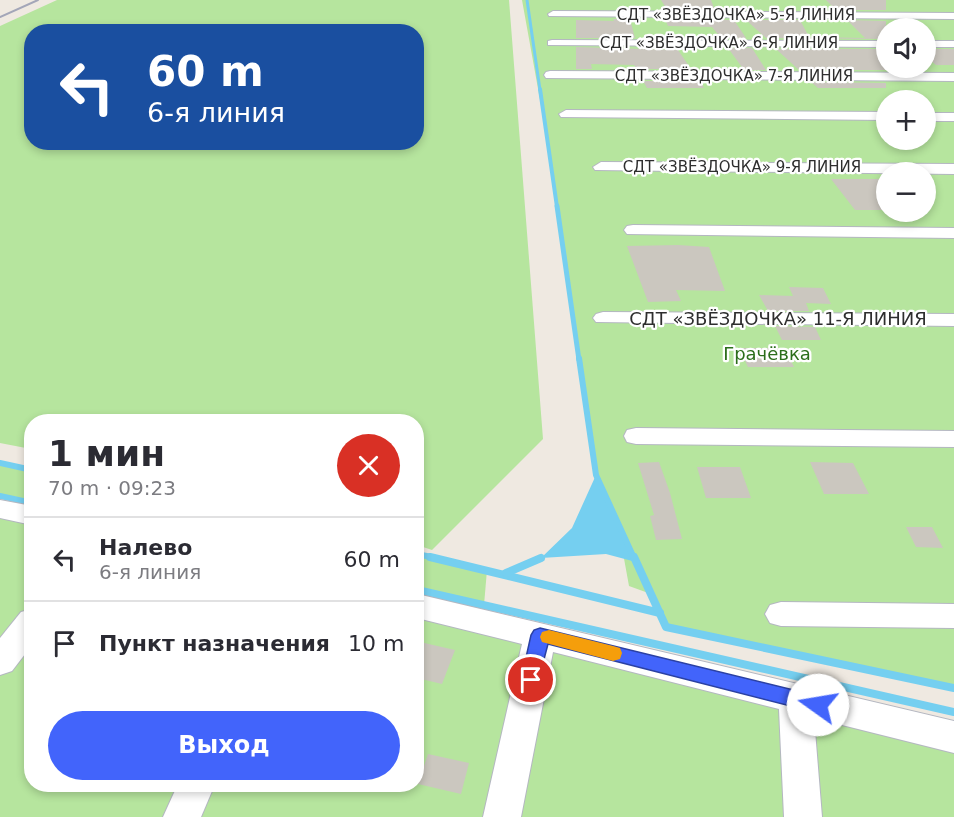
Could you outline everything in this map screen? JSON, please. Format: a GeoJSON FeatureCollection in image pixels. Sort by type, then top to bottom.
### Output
{"type":"FeatureCollection","features":[{"type":"Feature","properties":{"kind":"street","name":"СДТ «ЗВЁЗДОЧКА» 5-Я ЛИНИЯ"},"geometry":{"type":"LineString","coordinates":[[553,14],[954,16]]}},
{"type":"Feature","properties":{"kind":"street","name":"СДТ «ЗВЁЗДОЧКА» 6-Я ЛИНИЯ"},"geometry":{"type":"LineString","coordinates":[[552,43],[876,44]]}},
{"type":"Feature","properties":{"kind":"street"},"geometry":{"type":"LineString","coordinates":[[936,44],[954,44]]}},
{"type":"Feature","properties":{"kind":"street","name":"СДТ «ЗВЁЗДОЧКА» 7-Я ЛИНИЯ"},"geometry":{"type":"LineString","coordinates":[[550,75],[954,77]]}},
{"type":"Feature","properties":{"kind":"street"},"geometry":{"type":"LineString","coordinates":[[566,114],[876,116]]}},
{"type":"Feature","properties":{"kind":"street"},"geometry":{"type":"LineString","coordinates":[[936,117],[954,117]]}},
{"type":"Feature","properties":{"kind":"street","name":"СДТ «ЗВЁЗДОЧКА» 9-Я ЛИНИЯ"},"geometry":{"type":"LineString","coordinates":[[601,166],[954,169]]}},
{"type":"Feature","properties":{"kind":"street"},"geometry":{"type":"LineString","coordinates":[[633,230],[954,233]]}},
{"type":"Feature","properties":{"kind":"street","name":"СДТ «ЗВЁЗДОЧКА» 11-Я ЛИНИЯ"},"geometry":{"type":"LineString","coordinates":[[603,318],[954,320]]}},
{"type":"Feature","properties":{"kind":"street"},"geometry":{"type":"LineString","coordinates":[[636,436],[954,439]]}},
{"type":"Feature","properties":{"kind":"street"},"geometry":{"type":"LineString","coordinates":[[0,509],[24,514]]}},
{"type":"Feature","properties":{"kind":"street"},"geometry":{"type":"LineString","coordinates":[[424,608],[954,737]]}},
{"type":"Feature","properties":{"kind":"street"},"geometry":{"type":"LineString","coordinates":[[781,614],[954,615]]}},
{"type":"Feature","properties":{"kind":"street"},"geometry":{"type":"LineString","coordinates":[[0,662],[24,631]]}},
{"type":"Feature","properties":{"kind":"street"},"geometry":{"type":"LineString","coordinates":[[502,817],[540,635]]}},
{"type":"Feature","properties":{"kind":"street"},"geometry":{"type":"LineString","coordinates":[[796,699],[803,817]]}},
{"type":"Feature","properties":{"kind":"street"},"geometry":{"type":"LineString","coordinates":[[182,817],[193,792]]}},
{"type":"Feature","properties":{"kind":"green space"},"geometry":{"type":"Polygon","coordinates":[[[57,0],[509,0],[543,439],[432,550],[424,547],[424,414],[24,414],[24,448],[0,443],[0,26],[57,0]]]}},
{"type":"Feature","properties":{"kind":"green space","name":"Грачёвка"},"geometry":{"type":"Polygon","coordinates":[[[522,0],[954,0],[954,688],[666,627],[651,594],[629,586],[617,520],[596,475],[546,133],[522,0]]]}},
{"type":"Feature","properties":{"kind":"green space"},"geometry":{"type":"Polygon","coordinates":[[[0,463],[24,468],[24,501],[0,496],[0,463]]]}},
{"type":"Feature","properties":{"kind":"green space"},"geometry":{"type":"Polygon","coordinates":[[[0,507],[24,512],[24,792],[424,792],[424,603],[954,723],[954,817],[0,817],[0,507]]]}},
{"type":"Feature","properties":{"kind":"green space"},"geometry":{"type":"Polygon","coordinates":[[[424,556],[487,570],[484,605],[424,592],[424,556]]]}},
{"type":"Feature","properties":{"kind":"water"},"geometry":{"type":"Polygon","coordinates":[[[596,475],[636,562],[606,554],[541,558],[572,528],[596,475]]]}},
{"type":"Feature","properties":{"kind":"building"},"geometry":{"type":"Polygon","coordinates":[[[661,0],[711,0],[714,8],[728,10],[661,9],[666,8],[661,0]]]}},
{"type":"Feature","properties":{"kind":"building"},"geometry":{"type":"Polygon","coordinates":[[[826,0],[886,0],[886,10],[836,10],[826,0]]]}},
{"type":"Feature","properties":{"kind":"building"},"geometry":{"type":"Polygon","coordinates":[[[613,19],[630,19],[635,38],[576,38],[576,20],[614,21],[613,19]]]}},
{"type":"Feature","properties":{"kind":"building"},"geometry":{"type":"Polygon","coordinates":[[[665,19],[734,20],[746,38],[721,38],[712,27],[668,26],[665,19]]]}},
{"type":"Feature","properties":{"kind":"building"},"geometry":{"type":"Polygon","coordinates":[[[746,20],[800,20],[809,37],[865,38],[847,20],[876,21],[876,39],[766,38],[746,20]]]}},
{"type":"Feature","properties":{"kind":"building"},"geometry":{"type":"Polygon","coordinates":[[[576,47],[678,50],[691,69],[637,69],[634,65],[591,64],[592,69],[576,69],[576,47]]]}},
{"type":"Feature","properties":{"kind":"building"},"geometry":{"type":"Polygon","coordinates":[[[728,48],[752,48],[766,70],[744,70],[728,48]]]}},
{"type":"Feature","properties":{"kind":"building"},"geometry":{"type":"Polygon","coordinates":[[[776,49],[876,49],[876,70],[799,70],[776,49]]]}},
{"type":"Feature","properties":{"kind":"building"},"geometry":{"type":"Polygon","coordinates":[[[936,49],[954,49],[954,65],[936,65],[936,49]]]}},
{"type":"Feature","properties":{"kind":"building"},"geometry":{"type":"Polygon","coordinates":[[[643,81],[700,81],[704,88],[647,88],[643,81]]]}},
{"type":"Feature","properties":{"kind":"building"},"geometry":{"type":"Polygon","coordinates":[[[811,82],[886,83],[886,88],[818,88],[811,82]]]}},
{"type":"Feature","properties":{"kind":"building"},"geometry":{"type":"Polygon","coordinates":[[[831,179],[876,179],[876,210],[855,210],[831,179]]]}},
{"type":"Feature","properties":{"kind":"building"},"geometry":{"type":"Polygon","coordinates":[[[627,246],[709,247],[725,291],[676,290],[681,301],[648,302],[627,246]]]}},
{"type":"Feature","properties":{"kind":"building"},"geometry":{"type":"Polygon","coordinates":[[[789,287],[823,288],[831,304],[806,303],[809,311],[768,311],[759,295],[793,296],[789,287]]]}},
{"type":"Feature","properties":{"kind":"building"},"geometry":{"type":"Polygon","coordinates":[[[775,326],[815,327],[821,340],[782,340],[775,326]]]}},
{"type":"Feature","properties":{"kind":"building"},"geometry":{"type":"Polygon","coordinates":[[[739,348],[784,348],[794,367],[748,367],[739,348]]]}},
{"type":"Feature","properties":{"kind":"building"},"geometry":{"type":"Polygon","coordinates":[[[659,462],[682,539],[656,540],[650,516],[654,515],[638,463],[659,462]]]}},
{"type":"Feature","properties":{"kind":"building"},"geometry":{"type":"Polygon","coordinates":[[[810,462],[853,463],[869,494],[824,494],[810,462]]]}},
{"type":"Feature","properties":{"kind":"building"},"geometry":{"type":"Polygon","coordinates":[[[697,467],[740,467],[751,498],[706,498],[697,467]]]}},
{"type":"Feature","properties":{"kind":"building"},"geometry":{"type":"Polygon","coordinates":[[[906,527],[932,527],[943,548],[916,547],[906,527]]]}},
{"type":"Feature","properties":{"kind":"building"},"geometry":{"type":"Polygon","coordinates":[[[424,643],[455,650],[442,684],[424,680],[424,643]]]}},
{"type":"Feature","properties":{"kind":"building"},"geometry":{"type":"Polygon","coordinates":[[[428,754],[469,763],[461,794],[424,785],[424,766],[428,754]]]}},
{"type":"Feature","properties":{"kind":"waterway"},"geometry":{"type":"LineString","coordinates":[[527,0],[540,90]]}},
{"type":"Feature","properties":{"kind":"waterway"},"geometry":{"type":"LineString","coordinates":[[540,89],[557,207]]}},
{"type":"Feature","properties":{"kind":"waterway"},"geometry":{"type":"LineString","coordinates":[[557,206],[579,360]]}},
{"type":"Feature","properties":{"kind":"waterway"},"geometry":{"type":"LineString","coordinates":[[579,358],[596,475],[634,558]]}},
{"type":"Feature","properties":{"kind":"waterway"},"geometry":{"type":"LineString","coordinates":[[0,463],[24,468]]}},
{"type":"Feature","properties":{"kind":"waterway"},"geometry":{"type":"LineString","coordinates":[[0,496],[24,501]]}},
{"type":"Feature","properties":{"kind":"waterway"},"geometry":{"type":"LineString","coordinates":[[424,555],[436,558]]}},
{"type":"Feature","properties":{"kind":"waterway"},"geometry":{"type":"LineString","coordinates":[[430,557],[660,613]]}},
{"type":"Feature","properties":{"kind":"waterway"},"geometry":{"type":"LineString","coordinates":[[634,557],[660,613]]}},
{"type":"Feature","properties":{"kind":"waterway"},"geometry":{"type":"LineString","coordinates":[[506,573],[541,558]]}},
{"type":"Feature","properties":{"kind":"waterway"},"geometry":{"type":"LineString","coordinates":[[424,592],[954,712]]}},
{"type":"Feature","properties":{"kind":"waterway"},"geometry":{"type":"LineString","coordinates":[[660,613],[666,627],[954,688]]}},
{"type":"Feature","properties":{"kind":"railway"},"geometry":{"type":"LineString","coordinates":[[0,17],[38,0]]}},
{"type":"Feature","properties":{"kind":"slow traffic"},"geometry":{"type":"LineString","coordinates":[[549,637],[613,653]]}},
{"type":"Feature","properties":{"kind":"route"},"geometry":{"type":"LineString","coordinates":[[531,680],[540,635],[818,705]]}}]}
